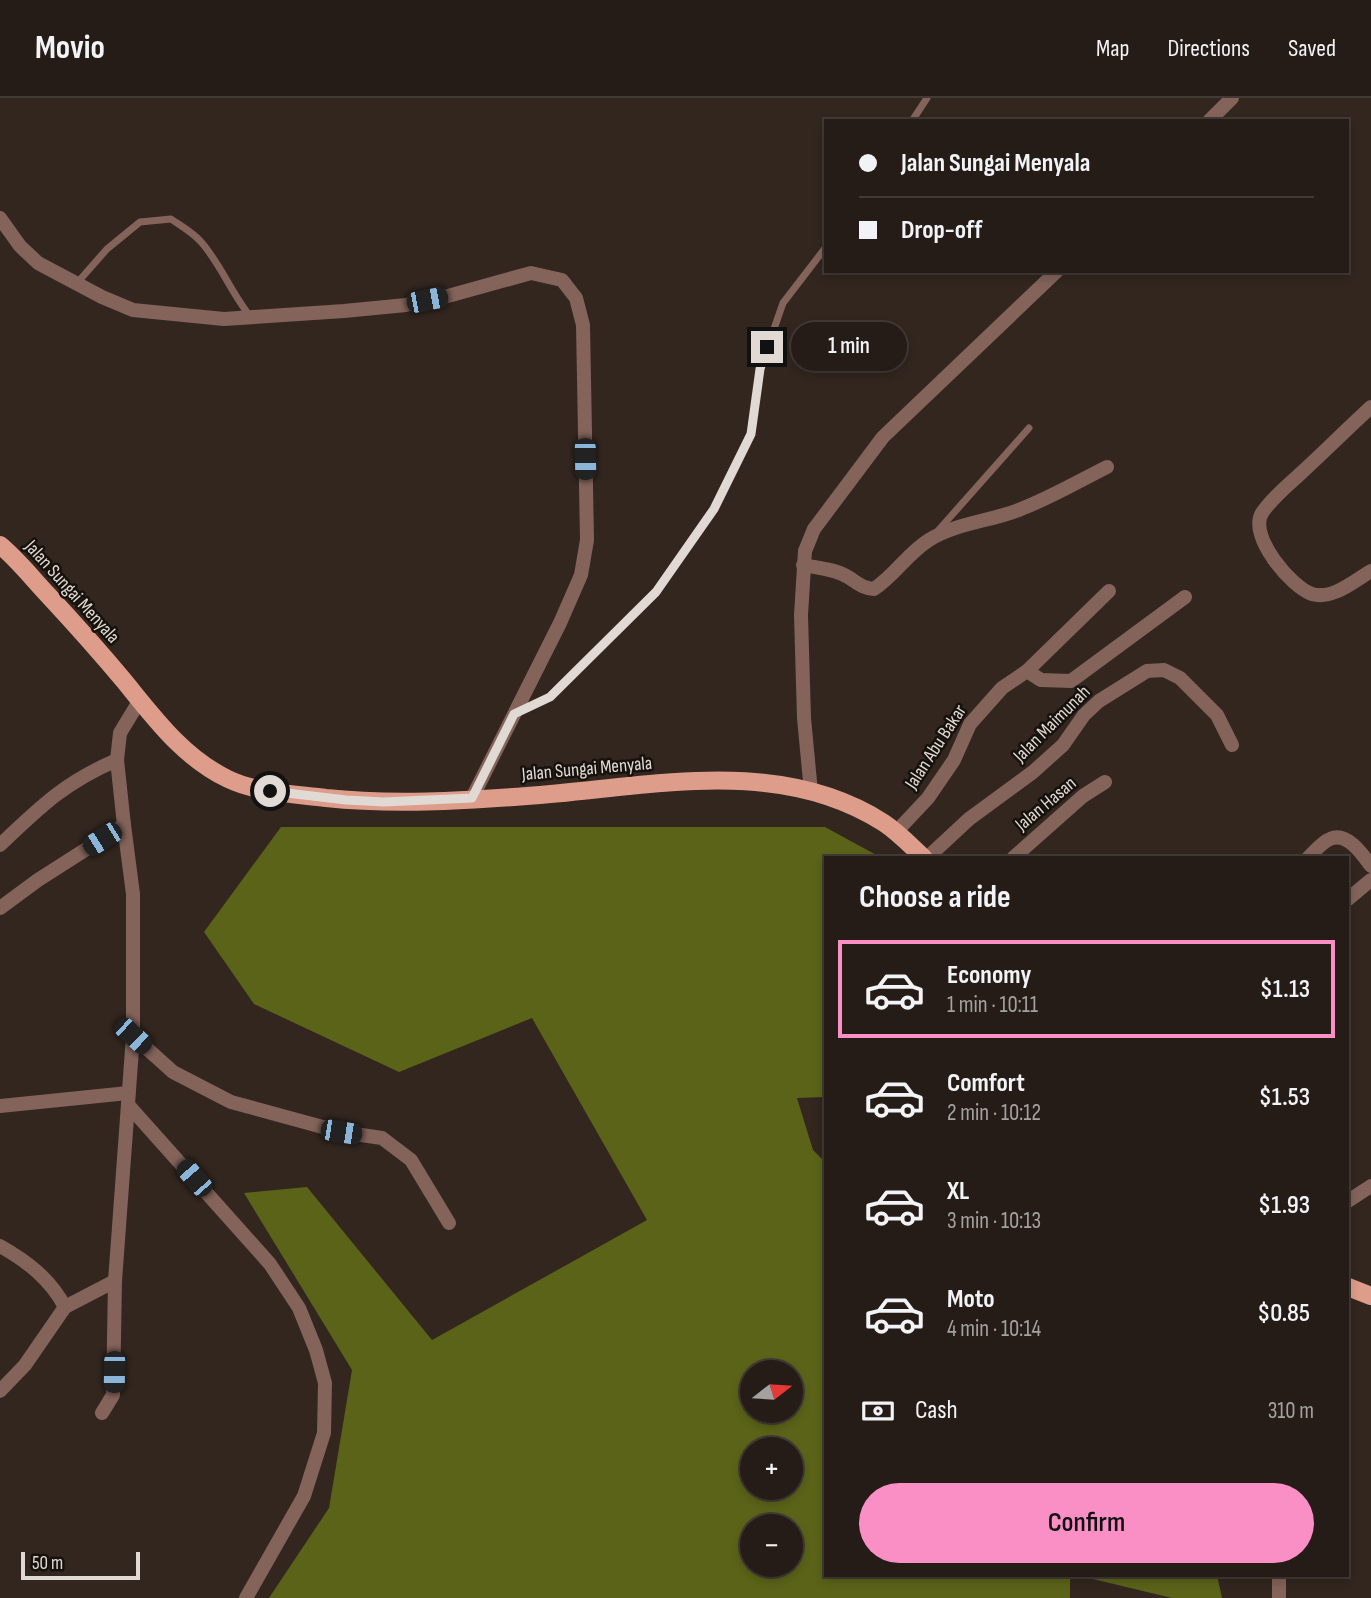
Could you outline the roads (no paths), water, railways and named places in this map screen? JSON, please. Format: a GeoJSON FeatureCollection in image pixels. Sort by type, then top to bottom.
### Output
{"type":"FeatureCollection","features":[{"type":"Feature","properties":{"kind":"main road","name":"Jalan Sungai Menyala"},"geometry":{"type":"LineString","coordinates":[[0,545],[92,643],[166,731],[197,762],[230,780],[270,791],[384,802],[527,796],[719,779],[776,784],[811,792],[883,822],[924,856]]}},
{"type":"Feature","properties":{"kind":"main road"},"geometry":{"type":"LineString","coordinates":[[1349,1287],[1371,1296]]}},
{"type":"Feature","properties":{"kind":"street"},"geometry":{"type":"LineString","coordinates":[[1211,119],[1232,98]]}},
{"type":"Feature","properties":{"kind":"street"},"geometry":{"type":"LineString","coordinates":[[0,218],[20,246],[38,263],[133,310],[224,319],[406,304],[448,296],[531,273],[562,280],[576,298],[583,325],[587,540],[581,575],[472,798]]}},
{"type":"Feature","properties":{"kind":"street"},"geometry":{"type":"LineString","coordinates":[[811,792],[803,718],[801,615],[805,551],[814,528],[883,437],[1055,273]]}},
{"type":"Feature","properties":{"kind":"street"},"geometry":{"type":"LineString","coordinates":[[1371,407],[1277,495],[1261,515],[1259,533],[1268,553],[1312,594],[1334,594],[1371,571]]}},
{"type":"Feature","properties":{"kind":"street"},"geometry":{"type":"LineString","coordinates":[[803,565],[828,569],[847,576],[863,588],[874,589],[931,538],[1021,509],[1107,467]]}},
{"type":"Feature","properties":{"kind":"street","name":"Jalan Abu Bakar"},"geometry":{"type":"LineString","coordinates":[[896,832],[929,798],[954,760],[970,724],[1002,688],[1027,671],[1110,591]]}},
{"type":"Feature","properties":{"kind":"street"},"geometry":{"type":"LineString","coordinates":[[1027,671],[1041,680],[1071,681],[1185,597]]}},
{"type":"Feature","properties":{"kind":"street","name":"Jalan Maimunah"},"geometry":{"type":"LineString","coordinates":[[928,856],[969,819],[1033,772],[1063,745],[1083,715],[1099,701],[1147,671],[1164,670],[1180,678],[1217,715],[1232,745]]}},
{"type":"Feature","properties":{"kind":"street"},"geometry":{"type":"LineString","coordinates":[[102,1413],[113,1395],[115,1281],[133,1036],[133,894],[117,760],[120,733],[140,700]]}},
{"type":"Feature","properties":{"kind":"street"},"geometry":{"type":"LineString","coordinates":[[0,845],[56,793],[88,772],[117,760]]}},
{"type":"Feature","properties":{"kind":"street","name":"Jalan Hasan"},"geometry":{"type":"LineString","coordinates":[[1015,856],[1083,796],[1105,782]]}},
{"type":"Feature","properties":{"kind":"street"},"geometry":{"type":"LineString","coordinates":[[0,908],[37,880],[124,825]]}},
{"type":"Feature","properties":{"kind":"street"},"geometry":{"type":"LineString","coordinates":[[1309,856],[1330,839],[1339,837],[1357,847],[1371,866]]}},
{"type":"Feature","properties":{"kind":"street"},"geometry":{"type":"LineString","coordinates":[[1349,898],[1371,880]]}},
{"type":"Feature","properties":{"kind":"street"},"geometry":{"type":"LineString","coordinates":[[133,1036],[173,1073],[231,1102],[341,1132],[382,1138],[411,1160],[449,1223]]}},
{"type":"Feature","properties":{"kind":"street"},"geometry":{"type":"LineString","coordinates":[[0,1105],[129,1100]]}},
{"type":"Feature","properties":{"kind":"street"},"geometry":{"type":"LineString","coordinates":[[129,1100],[270,1264],[299,1308],[316,1350],[325,1383],[324,1433],[304,1496],[246,1598]]}},
{"type":"Feature","properties":{"kind":"street"},"geometry":{"type":"LineString","coordinates":[[1349,1200],[1371,1186]]}},
{"type":"Feature","properties":{"kind":"street"},"geometry":{"type":"LineString","coordinates":[[0,1246],[17,1255],[49,1281],[65,1307]]}},
{"type":"Feature","properties":{"kind":"street"},"geometry":{"type":"LineString","coordinates":[[0,1391],[25,1365],[65,1307],[115,1281]]}},
{"type":"Feature","properties":{"kind":"street"},"geometry":{"type":"LineString","coordinates":[[1279,1577],[1279,1598]]}},
{"type":"Feature","properties":{"kind":"lane"},"geometry":{"type":"LineString","coordinates":[[913,119],[928,98]]}},
{"type":"Feature","properties":{"kind":"lane"},"geometry":{"type":"LineString","coordinates":[[76,284],[107,249],[140,222],[171,219],[201,241],[236,299],[251,317]]}},
{"type":"Feature","properties":{"kind":"lane"},"geometry":{"type":"LineString","coordinates":[[514,714],[550,697],[656,592],[714,509],[751,434],[760,369],[783,303],[824,250]]}},
{"type":"Feature","properties":{"kind":"lane"},"geometry":{"type":"LineString","coordinates":[[931,538],[1029,428]]}}]}
